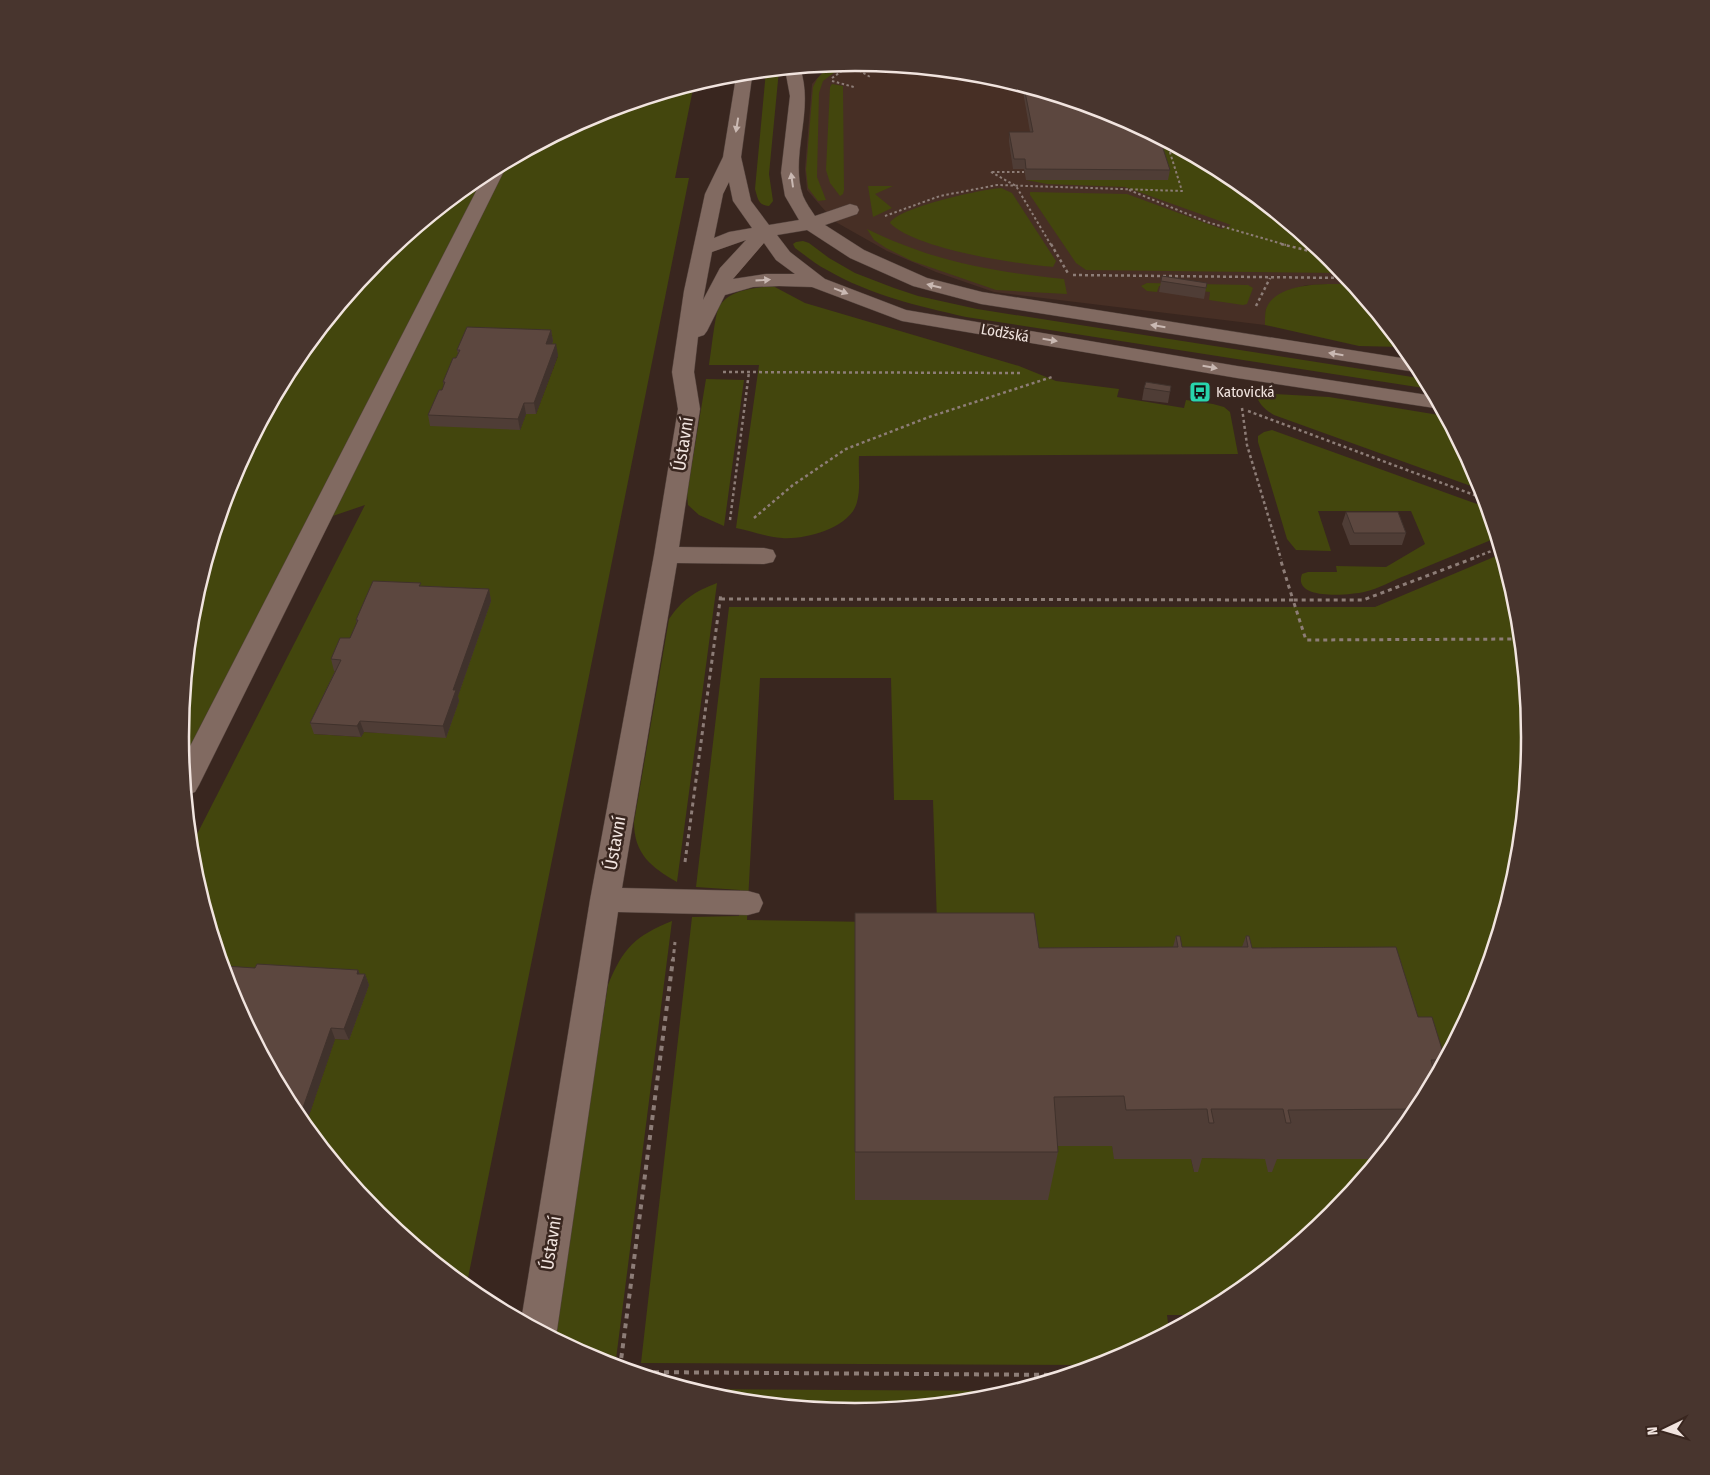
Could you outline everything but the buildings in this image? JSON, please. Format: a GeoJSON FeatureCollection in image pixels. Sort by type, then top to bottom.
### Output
{"type":"FeatureCollection","features":[{"type":"Feature","properties":{"kind":"street","name":"Lodžská"},"geometry":{"type":"LineString","coordinates":[[800,74],[790,173],[794,196],[810,224],[856,254],[920,282],[981,298],[1408,365]]}},
{"type":"Feature","properties":{"kind":"street","name":"Lodžská"},"geometry":{"type":"LineString","coordinates":[[743,81],[732,157],[742,201],[783,256],[818,283],[902,315],[1237,372],[1431,402]]}},
{"type":"Feature","properties":{"kind":"street","name":"Ústavní"},"geometry":{"type":"LineString","coordinates":[[539,1323],[605,900],[666,555],[689,409],[683,372],[694,291],[714,194],[732,157]]}},
{"type":"Feature","properties":{"kind":"street"},"geometry":{"type":"LineString","coordinates":[[190,775],[489,182]]}},
{"type":"Feature","properties":{"kind":"street"},"geometry":{"type":"LineString","coordinates":[[704,248],[736,236],[810,224],[850,210]]}},
{"type":"Feature","properties":{"kind":"street"},"geometry":{"type":"LineString","coordinates":[[684,357],[727,272],[764,232]]}},
{"type":"Feature","properties":{"kind":"street"},"geometry":{"type":"LineString","coordinates":[[716,292],[728,286],[755,280],[783,279],[818,283]]}},
{"type":"Feature","properties":{"kind":"street"},"geometry":{"type":"LineString","coordinates":[[1374,360],[1401,355]]}},
{"type":"Feature","properties":{"kind":"street"},"geometry":{"type":"LineString","coordinates":[[666,555],[764,556]]}},
{"type":"Feature","properties":{"kind":"street"},"geometry":{"type":"LineString","coordinates":[[605,900],[748,903]]}},
{"type":"Feature","properties":{"kind":"path"},"geometry":{"type":"LineString","coordinates":[[860,71],[872,78]]}},
{"type":"Feature","properties":{"kind":"path"},"geometry":{"type":"LineString","coordinates":[[829,80],[854,87]]}},
{"type":"Feature","properties":{"kind":"path"},"geometry":{"type":"LineString","coordinates":[[883,217],[979,186],[1182,191],[1169,151]]}},
{"type":"Feature","properties":{"kind":"path"},"geometry":{"type":"LineString","coordinates":[[1024,172],[992,172],[1016,186],[1069,274]]}},
{"type":"Feature","properties":{"kind":"path"},"geometry":{"type":"LineString","coordinates":[[1126,189],[1208,222],[1309,251]]}},
{"type":"Feature","properties":{"kind":"path"},"geometry":{"type":"LineString","coordinates":[[1060,273],[1337,278]]}},
{"type":"Feature","properties":{"kind":"path"},"geometry":{"type":"LineString","coordinates":[[1253,312],[1270,278]]}},
{"type":"Feature","properties":{"kind":"path"},"geometry":{"type":"LineString","coordinates":[[717,372],[1025,373]]}},
{"type":"Feature","properties":{"kind":"path"},"geometry":{"type":"LineString","coordinates":[[750,522],[793,485],[846,449],[930,416],[1055,375],[1045,373]]}},
{"type":"Feature","properties":{"kind":"path"},"geometry":{"type":"LineString","coordinates":[[1236,405],[1476,496]]}},
{"type":"Feature","properties":{"kind":"path"},"geometry":{"type":"LineString","coordinates":[[1242,408],[1247,445],[1306,640],[1514,639]]}},
{"type":"Feature","properties":{"kind":"path"},"geometry":{"type":"LineString","coordinates":[[721,599],[1363,600],[1494,550]]}},
{"type":"Feature","properties":{"kind":"path"},"geometry":{"type":"LineString","coordinates":[[654,1372],[1047,1375]]}},
{"type":"Feature","properties":{"kind":"shaded area"},"geometry":{"type":"Polygon","coordinates":[[[855,71],[942,77],[985,84],[1027,94],[1110,122],[1150,140],[1188,161],[1261,209],[1326,266],[1343,284],[1307,285],[1289,290],[1266,309],[1265,325],[994,292],[936,272],[887,251],[834,221],[807,190],[805,169],[812,84],[822,72],[855,71]]]}},
{"type":"Feature","properties":{"kind":"shaded area"},"geometry":{"type":"Polygon","coordinates":[[[823,72],[835,72],[823,81],[819,93],[817,177],[826,200],[818,201],[808,188],[806,170],[813,87],[823,72]]]}},
{"type":"Feature","properties":{"kind":"shaded area"},"geometry":{"type":"Polygon","coordinates":[[[778,76],[769,174],[773,201],[769,206],[761,203],[755,189],[765,77],[778,76]]]}},
{"type":"Feature","properties":{"kind":"shaded area"},"geometry":{"type":"Polygon","coordinates":[[[832,84],[843,86],[844,190],[840,196],[830,183],[826,170],[830,87],[832,84]]]}},
{"type":"Feature","properties":{"kind":"shaded area"},"geometry":{"type":"Polygon","coordinates":[[[692,92],[675,178],[689,178],[468,1279],[449,1266],[384,1209],[354,1177],[308,1118],[335,1039],[349,1040],[238,988],[211,910],[202,867],[196,836],[365,505],[318,521],[190,767],[190,694],[194,651],[211,565],[224,523],[257,443],[301,367],[326,332],[384,266],[449,209],[485,184],[560,140],[600,122],[641,107],[692,92]],[[558,356],[442,401],[520,430],[526,414],[536,414],[558,356]],[[345,671],[314,734],[361,737],[364,732],[446,737],[345,671]]]}},
{"type":"Feature","properties":{"kind":"shaded area"},"geometry":{"type":"Polygon","coordinates":[[[1157,144],[1225,184],[1261,209],[1332,273],[1086,270],[1076,263],[1030,195],[1030,192],[1127,194],[1222,229],[1231,225],[1125,187],[1047,184],[1026,180],[1168,180],[1157,144]]]}},
{"type":"Feature","properties":{"kind":"shaded area"},"geometry":{"type":"Polygon","coordinates":[[[868,186],[893,186],[875,194],[892,208],[873,217],[868,186]]]}},
{"type":"Feature","properties":{"kind":"shaded area"},"geometry":{"type":"Polygon","coordinates":[[[1001,188],[1012,193],[1056,261],[1053,267],[1015,263],[943,248],[903,232],[890,223],[896,217],[908,211],[941,200],[1001,188]]]}},
{"type":"Feature","properties":{"kind":"shaded area"},"geometry":{"type":"Polygon","coordinates":[[[867,229],[916,250],[939,257],[987,268],[1064,279],[1067,294],[996,290],[912,261],[874,240],[867,229]]]}},
{"type":"Feature","properties":{"kind":"shaded area"},"geometry":{"type":"Polygon","coordinates":[[[803,241],[809,243],[829,258],[855,273],[918,296],[977,309],[1416,378],[1422,388],[948,313],[895,299],[843,279],[818,265],[795,248],[793,244],[803,241]]]}},
{"type":"Feature","properties":{"kind":"shaded area"},"geometry":{"type":"Polygon","coordinates":[[[1147,283],[1248,285],[1253,288],[1247,304],[1243,305],[1209,300],[1210,292],[1159,286],[1157,292],[1147,291],[1141,286],[1147,283]]]}},
{"type":"Feature","properties":{"kind":"shaded area"},"geometry":{"type":"Polygon","coordinates":[[[1343,284],[1395,347],[1359,346],[1265,325],[1266,309],[1280,293],[1304,286],[1343,284]]]}},
{"type":"Feature","properties":{"kind":"shaded area"},"geometry":{"type":"Polygon","coordinates":[[[773,286],[805,303],[1019,366],[1056,381],[1119,389],[1117,397],[1184,408],[1186,400],[1224,407],[1230,412],[1238,454],[859,456],[857,502],[853,511],[846,519],[836,525],[814,534],[791,538],[771,536],[736,528],[759,365],[709,365],[715,325],[719,307],[729,296],[743,290],[773,286]]]}},
{"type":"Feature","properties":{"kind":"shaded area"},"geometry":{"type":"Polygon","coordinates":[[[706,379],[744,380],[724,526],[699,515],[688,505],[687,494],[706,379]]]}},
{"type":"Feature","properties":{"kind":"shaded area"},"geometry":{"type":"Polygon","coordinates":[[[1255,393],[1329,397],[1438,415],[1472,487],[1274,415],[1267,411],[1255,393]]]}},
{"type":"Feature","properties":{"kind":"shaded area"},"geometry":{"type":"Polygon","coordinates":[[[1272,430],[1479,505],[1491,540],[1370,591],[1336,595],[1305,589],[1301,583],[1302,574],[1308,572],[1337,572],[1336,566],[1386,567],[1425,544],[1411,511],[1318,511],[1331,551],[1296,550],[1287,539],[1258,442],[1258,436],[1272,430]]]}},
{"type":"Feature","properties":{"kind":"shaded area"},"geometry":{"type":"Polygon","coordinates":[[[1496,556],[1516,651],[1520,694],[1520,781],[1516,824],[1499,910],[1471,992],[1453,1032],[1409,1108],[1045,1146],[1112,1146],[1115,1159],[1191,1159],[1194,1172],[1198,1172],[1196,1158],[1371,1159],[1326,1209],[1261,1266],[1225,1291],[1186,1315],[1167,1315],[1168,1325],[1150,1335],[1077,1365],[641,1363],[692,917],[739,916],[740,890],[696,887],[729,607],[1375,607],[1496,556]],[[760,678],[747,920],[937,923],[933,800],[894,800],[891,678],[760,678]]]}},
{"type":"Feature","properties":{"kind":"shaded area"},"geometry":{"type":"Polygon","coordinates":[[[717,583],[677,882],[659,871],[646,858],[637,843],[634,822],[669,619],[679,606],[690,597],[717,583]]]}},
{"type":"Feature","properties":{"kind":"shaded area"},"geometry":{"type":"Polygon","coordinates":[[[672,921],[616,1359],[554,1332],[608,985],[625,952],[639,938],[672,921]]]}},
{"type":"Feature","properties":{"kind":"shaded area"},"geometry":{"type":"Polygon","coordinates":[[[717,1389],[986,1391],[942,1398],[855,1404],[768,1398],[717,1389]]]}},
{"type":"Feature","properties":{"kind":"place","name":"Katovická"},"geometry":{"type":"Point","coordinates":[1200,392]}}]}
